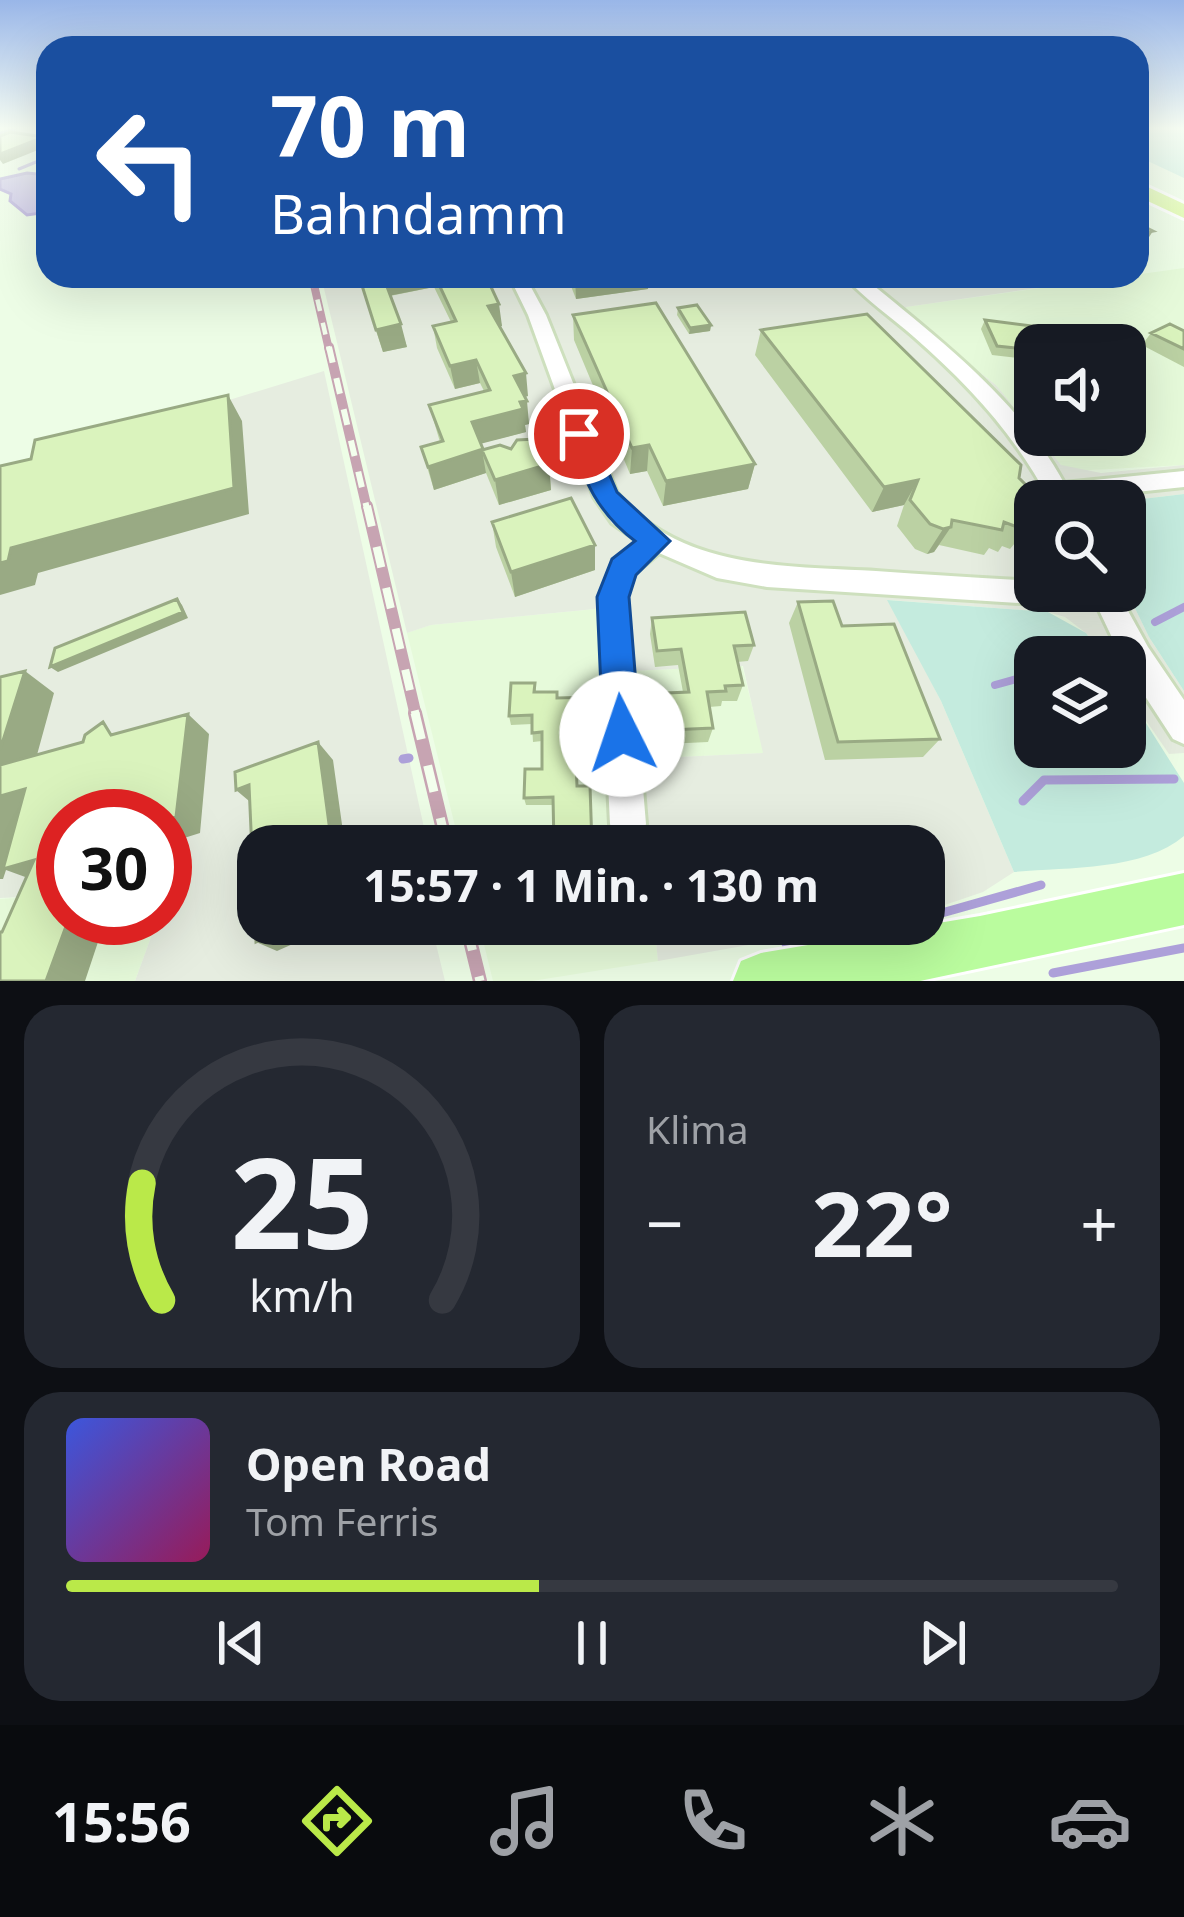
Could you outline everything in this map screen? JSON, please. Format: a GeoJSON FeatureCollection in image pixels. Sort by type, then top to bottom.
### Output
{"type":"FeatureCollection","features":[{"type":"Feature","properties":{"kind":"highway"},"geometry":{"type":"LineString","coordinates":[[1149,182],[1184,200]]}},
{"type":"Feature","properties":{"kind":"highway"},"geometry":{"type":"LineString","coordinates":[[1149,194],[1184,212]]}},
{"type":"Feature","properties":{"kind":"main road"},"geometry":{"type":"LineString","coordinates":[[761,981],[980,943],[1184,899]]}},
{"type":"Feature","properties":{"kind":"street"},"geometry":{"type":"LineString","coordinates":[[522,288],[605,497],[621,516],[656,541],[717,567],[767,576],[1014,589]]}},
{"type":"Feature","properties":{"kind":"street"},"geometry":{"type":"LineString","coordinates":[[865,288],[988,398],[1041,460],[1052,480]]}},
{"type":"Feature","properties":{"kind":"street"},"geometry":{"type":"LineString","coordinates":[[1146,484],[1184,479]]}},
{"type":"Feature","properties":{"kind":"street"},"geometry":{"type":"LineString","coordinates":[[628,824],[613,597],[623,568],[656,541]]}},
{"type":"Feature","properties":{"kind":"street"},"geometry":{"type":"LineString","coordinates":[[1113,612],[1184,728]]}},
{"type":"Feature","properties":{"kind":"shaded area"},"geometry":{"type":"Polygon","coordinates":[[[36,175],[36,214],[27,215],[10,201],[11,194],[0,189],[0,179],[36,175]]]}},
{"type":"Feature","properties":{"kind":"shaded area"},"geometry":{"type":"Polygon","coordinates":[[[1184,268],[1184,465],[1072,471],[1054,456],[1146,456],[1146,324],[1014,324],[1014,408],[996,385],[905,314],[906,307],[1041,288],[1149,288],[1149,273],[1184,268]]]}},
{"type":"Feature","properties":{"kind":"shaded area"},"geometry":{"type":"Polygon","coordinates":[[[324,288],[1037,288],[906,307],[905,314],[996,385],[1014,407],[1014,456],[1054,456],[1061,465],[1101,473],[1184,465],[1184,494],[1146,499],[1146,480],[1014,480],[1014,609],[889,600],[941,701],[1014,872],[983,892],[945,905],[945,825],[644,825],[637,759],[763,753],[743,666],[606,672],[605,608],[431,625],[407,633],[324,288]]]}},
{"type":"Feature","properties":{"kind":"shaded area"},"geometry":{"type":"Polygon","coordinates":[[[324,371],[423,825],[237,825],[237,945],[436,945],[445,981],[135,981],[148,945],[192,945],[192,789],[36,789],[36,896],[0,898],[0,470],[324,371]]]}},
{"type":"Feature","properties":{"kind":"shaded area"},"geometry":{"type":"Polygon","coordinates":[[[1184,494],[1184,691],[1137,612],[1146,612],[1146,499],[1184,494]]]}},
{"type":"Feature","properties":{"kind":"shaded area"},"geometry":{"type":"Polygon","coordinates":[[[887,600],[1048,612],[1086,633],[1088,636],[1014,636],[1014,768],[1146,768],[1146,723],[1184,783],[1184,836],[1148,856],[1126,861],[1014,872],[941,701],[887,600]]]}},
{"type":"Feature","properties":{"kind":"shaded area"},"geometry":{"type":"Polygon","coordinates":[[[606,608],[607,672],[742,666],[764,753],[637,759],[644,825],[455,825],[407,633],[431,625],[606,608]]]}},
{"type":"Feature","properties":{"kind":"shaded area"},"geometry":{"type":"Polygon","coordinates":[[[1048,612],[1137,612],[1184,691],[1184,753],[1169,754],[1146,721],[1146,636],[1088,636],[1065,617],[1048,612]]]}},
{"type":"Feature","properties":{"kind":"shaded area"},"geometry":{"type":"Polygon","coordinates":[[[36,897],[36,945],[148,945],[135,981],[0,981],[0,899],[36,897]]]}},
{"type":"Feature","properties":{"kind":"shaded area"},"geometry":{"type":"Polygon","coordinates":[[[484,945],[656,945],[658,961],[532,981],[493,981],[484,945]]]}},
{"type":"Feature","properties":{"kind":"shaded area"},"geometry":{"type":"Polygon","coordinates":[[[656,945],[749,945],[658,961],[656,945]]]}},
{"type":"Feature","properties":{"kind":"building"},"geometry":{"type":"Polygon","coordinates":[[[363,288],[388,288],[401,324],[376,330],[363,288]]]}},
{"type":"Feature","properties":{"kind":"building"},"geometry":{"type":"Polygon","coordinates":[[[441,288],[492,288],[499,304],[488,306],[526,373],[514,376],[527,401],[520,402],[523,409],[472,422],[483,449],[428,467],[421,447],[443,441],[429,405],[490,390],[476,360],[450,366],[433,326],[456,321],[441,288]]]}},
{"type":"Feature","properties":{"kind":"building"},"geometry":{"type":"Polygon","coordinates":[[[656,303],[755,464],[666,481],[649,445],[632,448],[573,315],[656,303]]]}},
{"type":"Feature","properties":{"kind":"building"},"geometry":{"type":"Polygon","coordinates":[[[697,305],[711,325],[690,328],[678,308],[697,305]]]}},
{"type":"Feature","properties":{"kind":"building"},"geometry":{"type":"Polygon","coordinates":[[[867,314],[1021,465],[1021,480],[1014,480],[1014,526],[1004,522],[1002,530],[952,520],[951,527],[943,529],[930,524],[910,500],[918,480],[884,487],[761,330],[867,314]]]}},
{"type":"Feature","properties":{"kind":"building"},"geometry":{"type":"Polygon","coordinates":[[[985,320],[1017,324],[1014,348],[997,346],[985,320]]]}},
{"type":"Feature","properties":{"kind":"building"},"geometry":{"type":"Polygon","coordinates":[[[1170,324],[1184,331],[1184,349],[1151,333],[1170,324]]]}},
{"type":"Feature","properties":{"kind":"building"},"geometry":{"type":"Polygon","coordinates":[[[228,395],[234,488],[11,548],[8,561],[0,563],[0,466],[31,459],[35,440],[228,395]]]}},
{"type":"Feature","properties":{"kind":"building"},"geometry":{"type":"Polygon","coordinates":[[[536,439],[549,464],[495,480],[482,450],[500,445],[511,449],[517,440],[536,439]]]}},
{"type":"Feature","properties":{"kind":"building"},"geometry":{"type":"Polygon","coordinates":[[[571,498],[595,545],[511,572],[492,522],[571,498]]]}},
{"type":"Feature","properties":{"kind":"building"},"geometry":{"type":"Polygon","coordinates":[[[177,599],[183,612],[50,667],[55,648],[177,599]]]}},
{"type":"Feature","properties":{"kind":"building"},"geometry":{"type":"Polygon","coordinates":[[[833,601],[842,626],[894,624],[940,739],[838,742],[798,602],[833,601]]]}},
{"type":"Feature","properties":{"kind":"building"},"geometry":{"type":"Polygon","coordinates":[[[745,612],[754,645],[734,646],[743,685],[707,692],[713,728],[647,731],[643,694],[689,692],[681,649],[657,651],[652,618],[745,612]]]}},
{"type":"Feature","properties":{"kind":"building"},"geometry":{"type":"Polygon","coordinates":[[[25,671],[0,750],[0,677],[25,671]]]}},
{"type":"Feature","properties":{"kind":"building"},"geometry":{"type":"Polygon","coordinates":[[[511,683],[535,683],[534,692],[557,692],[557,698],[595,697],[596,731],[579,731],[575,739],[577,786],[590,786],[591,825],[554,825],[553,797],[524,798],[525,769],[542,769],[542,732],[532,733],[532,715],[509,716],[511,683]]]}},
{"type":"Feature","properties":{"kind":"building"},"geometry":{"type":"Polygon","coordinates":[[[188,714],[179,789],[36,789],[36,945],[59,945],[46,981],[0,981],[0,932],[34,860],[3,869],[25,789],[0,796],[0,765],[83,742],[103,722],[111,735],[188,714]]]}},
{"type":"Feature","properties":{"kind":"building"},"geometry":{"type":"Polygon","coordinates":[[[318,742],[329,825],[251,825],[249,785],[236,790],[235,772],[318,742]]]}},
{"type":"Feature","properties":{"kind":"waterway"},"geometry":{"type":"LineString","coordinates":[[1155,622],[1184,607]]}},
{"type":"Feature","properties":{"kind":"waterway"},"geometry":{"type":"LineString","coordinates":[[995,685],[1014,680]]}},
{"type":"Feature","properties":{"kind":"waterway"},"geometry":{"type":"LineString","coordinates":[[403,759],[409,758]]}},
{"type":"Feature","properties":{"kind":"waterway"},"geometry":{"type":"LineString","coordinates":[[1023,801],[1044,780],[1174,779]]}},
{"type":"Feature","properties":{"kind":"waterway"},"geometry":{"type":"LineString","coordinates":[[945,912],[1041,885]]}},
{"type":"Feature","properties":{"kind":"waterway"},"geometry":{"type":"LineString","coordinates":[[1053,973],[1184,948]]}},
{"type":"Feature","properties":{"kind":"railway"},"geometry":{"type":"LineString","coordinates":[[315,288],[329,350]]}},
{"type":"Feature","properties":{"kind":"railway"},"geometry":{"type":"LineString","coordinates":[[329,347],[367,509]]}},
{"type":"Feature","properties":{"kind":"railway"},"geometry":{"type":"LineString","coordinates":[[367,506],[416,716]]}},
{"type":"Feature","properties":{"kind":"railway"},"geometry":{"type":"LineString","coordinates":[[415,713],[442,825]]}},
{"type":"Feature","properties":{"kind":"railway"},"geometry":{"type":"LineString","coordinates":[[471,945],[480,981]]}},
{"type":"Feature","properties":{"kind":"route"},"geometry":{"type":"LineString","coordinates":[[579,434],[605,497],[621,516],[656,541],[623,568],[613,597],[622,734]]}}]}
